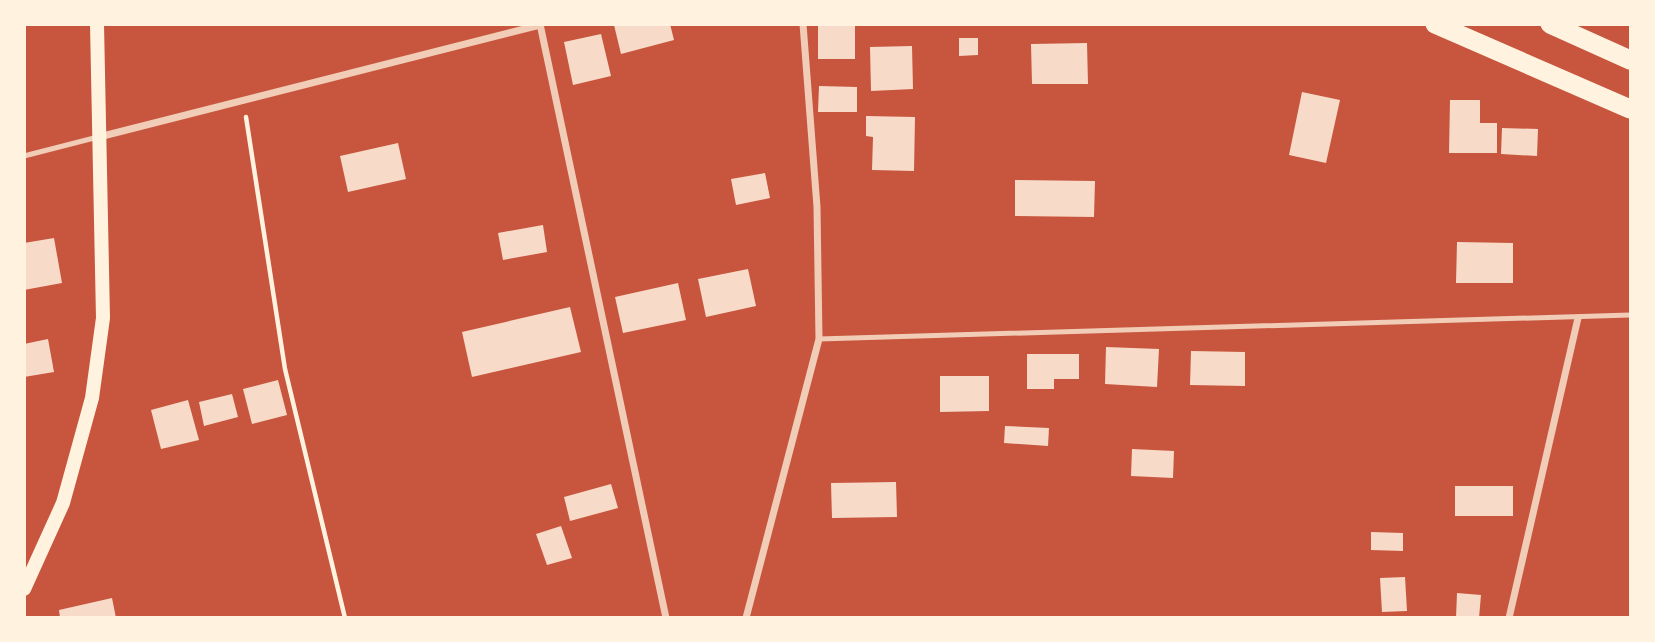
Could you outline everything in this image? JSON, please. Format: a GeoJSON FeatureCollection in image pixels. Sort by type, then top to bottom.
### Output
{"type":"FeatureCollection","features":[{"type":"Feature","properties":{"kind":"highway"},"geometry":{"type":"LineString","coordinates":[[1435,24],[1630,109]]}},
{"type":"Feature","properties":{"kind":"highway"},"geometry":{"type":"LineString","coordinates":[[1550,24],[1630,60]]}},
{"type":"Feature","properties":{"kind":"main road"},"geometry":{"type":"LineString","coordinates":[[24,589],[63,503],[92,398],[103,317],[97,24]]}},
{"type":"Feature","properties":{"kind":"street"},"geometry":{"type":"LineString","coordinates":[[746,618],[819,339],[817,207],[803,24]]}},
{"type":"Feature","properties":{"kind":"street"},"geometry":{"type":"LineString","coordinates":[[99,137],[243,98],[540,25],[666,618]]}},
{"type":"Feature","properties":{"kind":"street"},"geometry":{"type":"LineString","coordinates":[[1508,618],[1578,318]]}},
{"type":"Feature","properties":{"kind":"lane"},"geometry":{"type":"LineString","coordinates":[[24,156],[99,137]]}},
{"type":"Feature","properties":{"kind":"lane"},"geometry":{"type":"LineString","coordinates":[[819,339],[1630,315]]}},
{"type":"Feature","properties":{"kind":"path"},"geometry":{"type":"LineString","coordinates":[[243,98],[285,369],[345,618]]}},
{"type":"Feature","properties":{"kind":"building"},"geometry":{"type":"Polygon","coordinates":[[[670,24],[674,40],[621,54],[614,25],[670,24]]]}},
{"type":"Feature","properties":{"kind":"building"},"geometry":{"type":"Polygon","coordinates":[[[818,24],[855,24],[855,59],[818,59],[818,24]]]}},
{"type":"Feature","properties":{"kind":"building"},"geometry":{"type":"Polygon","coordinates":[[[601,34],[611,76],[573,85],[564,42],[601,34]]]}},
{"type":"Feature","properties":{"kind":"building"},"geometry":{"type":"Polygon","coordinates":[[[959,38],[978,38],[978,55],[959,56],[959,38]]]}},
{"type":"Feature","properties":{"kind":"building"},"geometry":{"type":"Polygon","coordinates":[[[1087,43],[1088,84],[1032,84],[1031,44],[1087,43]]]}},
{"type":"Feature","properties":{"kind":"building"},"geometry":{"type":"Polygon","coordinates":[[[912,46],[913,89],[871,91],[870,47],[912,46]]]}},
{"type":"Feature","properties":{"kind":"building"},"geometry":{"type":"Polygon","coordinates":[[[819,86],[857,87],[857,112],[818,112],[819,86]]]}},
{"type":"Feature","properties":{"kind":"building"},"geometry":{"type":"Polygon","coordinates":[[[1302,92],[1340,100],[1326,163],[1289,155],[1302,92]]]}},
{"type":"Feature","properties":{"kind":"building"},"geometry":{"type":"Polygon","coordinates":[[[1450,100],[1480,100],[1480,123],[1497,123],[1497,153],[1449,153],[1450,100]]]}},
{"type":"Feature","properties":{"kind":"building"},"geometry":{"type":"Polygon","coordinates":[[[866,116],[915,117],[914,171],[872,170],[873,137],[866,136],[866,116]]]}},
{"type":"Feature","properties":{"kind":"building"},"geometry":{"type":"Polygon","coordinates":[[[1502,128],[1538,129],[1537,156],[1501,154],[1502,128]]]}},
{"type":"Feature","properties":{"kind":"building"},"geometry":{"type":"Polygon","coordinates":[[[398,143],[406,179],[348,192],[340,156],[398,143]]]}},
{"type":"Feature","properties":{"kind":"building"},"geometry":{"type":"Polygon","coordinates":[[[765,173],[770,198],[736,205],[731,179],[765,173]]]}},
{"type":"Feature","properties":{"kind":"building"},"geometry":{"type":"Polygon","coordinates":[[[1015,180],[1095,181],[1094,217],[1015,216],[1015,180]]]}},
{"type":"Feature","properties":{"kind":"building"},"geometry":{"type":"Polygon","coordinates":[[[543,225],[547,252],[503,260],[498,233],[543,225]]]}},
{"type":"Feature","properties":{"kind":"building"},"geometry":{"type":"Polygon","coordinates":[[[54,238],[62,283],[24,290],[24,243],[54,238]]]}},
{"type":"Feature","properties":{"kind":"building"},"geometry":{"type":"Polygon","coordinates":[[[1457,242],[1513,243],[1513,283],[1456,283],[1457,242]]]}},
{"type":"Feature","properties":{"kind":"building"},"geometry":{"type":"Polygon","coordinates":[[[748,269],[756,306],[706,317],[698,279],[748,269]]]}},
{"type":"Feature","properties":{"kind":"building"},"geometry":{"type":"Polygon","coordinates":[[[678,283],[686,320],[623,333],[615,297],[678,283]]]}},
{"type":"Feature","properties":{"kind":"building"},"geometry":{"type":"Polygon","coordinates":[[[570,307],[581,352],[472,377],[462,332],[570,307]]]}},
{"type":"Feature","properties":{"kind":"building"},"geometry":{"type":"Polygon","coordinates":[[[48,339],[54,372],[24,377],[24,344],[48,339]]]}},
{"type":"Feature","properties":{"kind":"building"},"geometry":{"type":"Polygon","coordinates":[[[1106,347],[1159,349],[1157,387],[1105,384],[1106,347]]]}},
{"type":"Feature","properties":{"kind":"building"},"geometry":{"type":"Polygon","coordinates":[[[1191,351],[1245,352],[1245,386],[1190,385],[1191,351]]]}},
{"type":"Feature","properties":{"kind":"building"},"geometry":{"type":"Polygon","coordinates":[[[1027,354],[1079,354],[1079,379],[1054,379],[1054,389],[1027,389],[1027,354]]]}},
{"type":"Feature","properties":{"kind":"building"},"geometry":{"type":"Polygon","coordinates":[[[940,376],[989,376],[989,411],[940,412],[940,376]]]}},
{"type":"Feature","properties":{"kind":"building"},"geometry":{"type":"Polygon","coordinates":[[[278,380],[287,415],[252,424],[243,389],[278,380]]]}},
{"type":"Feature","properties":{"kind":"building"},"geometry":{"type":"Polygon","coordinates":[[[232,394],[238,417],[204,426],[199,402],[232,394]]]}},
{"type":"Feature","properties":{"kind":"building"},"geometry":{"type":"Polygon","coordinates":[[[188,400],[199,440],[161,449],[151,410],[188,400]]]}},
{"type":"Feature","properties":{"kind":"building"},"geometry":{"type":"Polygon","coordinates":[[[1005,426],[1049,428],[1048,446],[1004,443],[1005,426]]]}},
{"type":"Feature","properties":{"kind":"building"},"geometry":{"type":"Polygon","coordinates":[[[1132,449],[1174,451],[1173,478],[1131,476],[1132,449]]]}},
{"type":"Feature","properties":{"kind":"building"},"geometry":{"type":"Polygon","coordinates":[[[896,482],[897,517],[832,518],[831,483],[896,482]]]}},
{"type":"Feature","properties":{"kind":"building"},"geometry":{"type":"Polygon","coordinates":[[[611,484],[618,508],[570,521],[564,497],[611,484]]]}},
{"type":"Feature","properties":{"kind":"building"},"geometry":{"type":"Polygon","coordinates":[[[1455,486],[1513,486],[1513,516],[1455,516],[1455,486]]]}},
{"type":"Feature","properties":{"kind":"building"},"geometry":{"type":"Polygon","coordinates":[[[561,526],[572,558],[547,565],[536,534],[561,526]]]}},
{"type":"Feature","properties":{"kind":"building"},"geometry":{"type":"Polygon","coordinates":[[[1371,532],[1403,533],[1403,551],[1371,550],[1371,532]]]}},
{"type":"Feature","properties":{"kind":"building"},"geometry":{"type":"Polygon","coordinates":[[[1405,577],[1407,611],[1382,612],[1380,578],[1405,577]]]}},
{"type":"Feature","properties":{"kind":"building"},"geometry":{"type":"Polygon","coordinates":[[[1457,593],[1481,595],[1479,618],[1456,618],[1457,593]]]}},
{"type":"Feature","properties":{"kind":"building"},"geometry":{"type":"Polygon","coordinates":[[[112,598],[116,618],[60,618],[59,610],[112,598]]]}}]}
